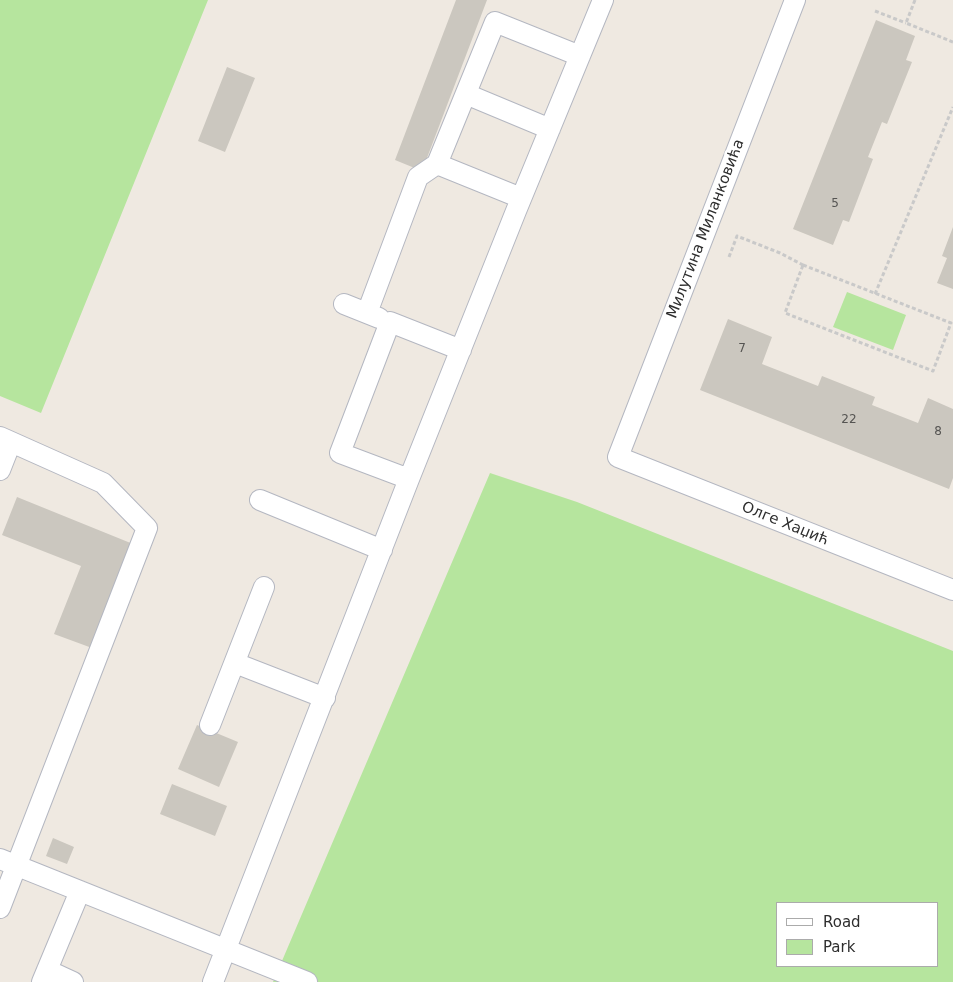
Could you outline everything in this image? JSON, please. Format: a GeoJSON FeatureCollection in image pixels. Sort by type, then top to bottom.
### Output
{"type":"FeatureCollection","features":[{"type":"Feature","properties":{"kind":"street"},"geometry":{"type":"LineString","coordinates":[[213,982],[461,350],[603,0]]}},
{"type":"Feature","properties":{"kind":"street","name":"Милутина Миланковића"},"geometry":{"type":"LineString","coordinates":[[618,457],[795,0]]}},
{"type":"Feature","properties":{"kind":"street"},"geometry":{"type":"LineString","coordinates":[[368,313],[418,177],[437,164],[495,22],[580,56]]}},
{"type":"Feature","properties":{"kind":"street"},"geometry":{"type":"LineString","coordinates":[[466,94],[550,129]]}},
{"type":"Feature","properties":{"kind":"street"},"geometry":{"type":"LineString","coordinates":[[437,164],[522,198]]}},
{"type":"Feature","properties":{"kind":"street"},"geometry":{"type":"LineString","coordinates":[[344,304],[461,350]]}},
{"type":"Feature","properties":{"kind":"street"},"geometry":{"type":"LineString","coordinates":[[390,322],[340,453],[410,480]]}},
{"type":"Feature","properties":{"kind":"street"},"geometry":{"type":"LineString","coordinates":[[0,470],[6,440],[104,483],[147,528],[8,862],[0,908]]}},
{"type":"Feature","properties":{"kind":"street","name":"Олге Хаџић"},"geometry":{"type":"LineString","coordinates":[[618,457],[953,590]]}},
{"type":"Feature","properties":{"kind":"street"},"geometry":{"type":"LineString","coordinates":[[260,500],[382,550]]}},
{"type":"Feature","properties":{"kind":"street"},"geometry":{"type":"LineString","coordinates":[[210,725],[264,587]]}},
{"type":"Feature","properties":{"kind":"street"},"geometry":{"type":"LineString","coordinates":[[235,663],[325,698]]}},
{"type":"Feature","properties":{"kind":"street"},"geometry":{"type":"LineString","coordinates":[[8,862],[307,982]]}},
{"type":"Feature","properties":{"kind":"street"},"geometry":{"type":"LineString","coordinates":[[73,982],[45,976],[80,891]]}},
{"type":"Feature","properties":{"kind":"path"},"geometry":{"type":"LineString","coordinates":[[906,23],[915,0]]}},
{"type":"Feature","properties":{"kind":"path"},"geometry":{"type":"LineString","coordinates":[[875,11],[953,42]]}},
{"type":"Feature","properties":{"kind":"path"},"geometry":{"type":"LineString","coordinates":[[875,294],[953,107]]}},
{"type":"Feature","properties":{"kind":"path"},"geometry":{"type":"LineString","coordinates":[[729,257],[737,236],[780,253],[803,265],[952,324],[933,371],[785,313],[803,265]]}},
{"type":"Feature","properties":{"kind":"green space"},"geometry":{"type":"Polygon","coordinates":[[[0,0],[208,0],[41,413],[0,396],[0,0]]]}},
{"type":"Feature","properties":{"kind":"green space"},"geometry":{"type":"Polygon","coordinates":[[[847,292],[906,315],[893,350],[833,327],[847,292]]]}},
{"type":"Feature","properties":{"kind":"green space"},"geometry":{"type":"Polygon","coordinates":[[[490,473],[577,502],[953,651],[953,982],[273,982],[490,473]]]}},
{"type":"Feature","properties":{"kind":"building"},"geometry":{"type":"Polygon","coordinates":[[[456,0],[487,0],[422,171],[395,160],[456,0]]]}},
{"type":"Feature","properties":{"kind":"building"},"geometry":{"type":"Polygon","coordinates":[[[876,20],[915,36],[906,60],[912,62],[887,124],[882,122],[868,157],[873,159],[849,222],[843,220],[833,245],[793,229],[876,20]]]}},
{"type":"Feature","properties":{"kind":"building"},"geometry":{"type":"Polygon","coordinates":[[[227,67],[255,78],[225,152],[198,141],[227,67]]]}},
{"type":"Feature","properties":{"kind":"building"},"geometry":{"type":"Polygon","coordinates":[[[953,227],[953,289],[937,283],[947,258],[942,256],[953,227]]]}},
{"type":"Feature","properties":{"kind":"building"},"geometry":{"type":"Polygon","coordinates":[[[728,319],[772,337],[762,364],[818,386],[822,376],[875,397],[872,405],[918,423],[928,398],[953,409],[953,478],[949,489],[700,390],[728,319]]]}},
{"type":"Feature","properties":{"kind":"building"},"geometry":{"type":"Polygon","coordinates":[[[17,497],[133,544],[92,648],[54,634],[81,566],[2,535],[17,497]]]}},
{"type":"Feature","properties":{"kind":"building"},"geometry":{"type":"Polygon","coordinates":[[[197,725],[238,742],[219,787],[178,769],[197,725]]]}},
{"type":"Feature","properties":{"kind":"building"},"geometry":{"type":"Polygon","coordinates":[[[172,784],[227,806],[215,836],[160,814],[172,784]]]}},
{"type":"Feature","properties":{"kind":"building"},"geometry":{"type":"Polygon","coordinates":[[[53,838],[74,847],[67,864],[46,856],[53,838]]]}}]}
